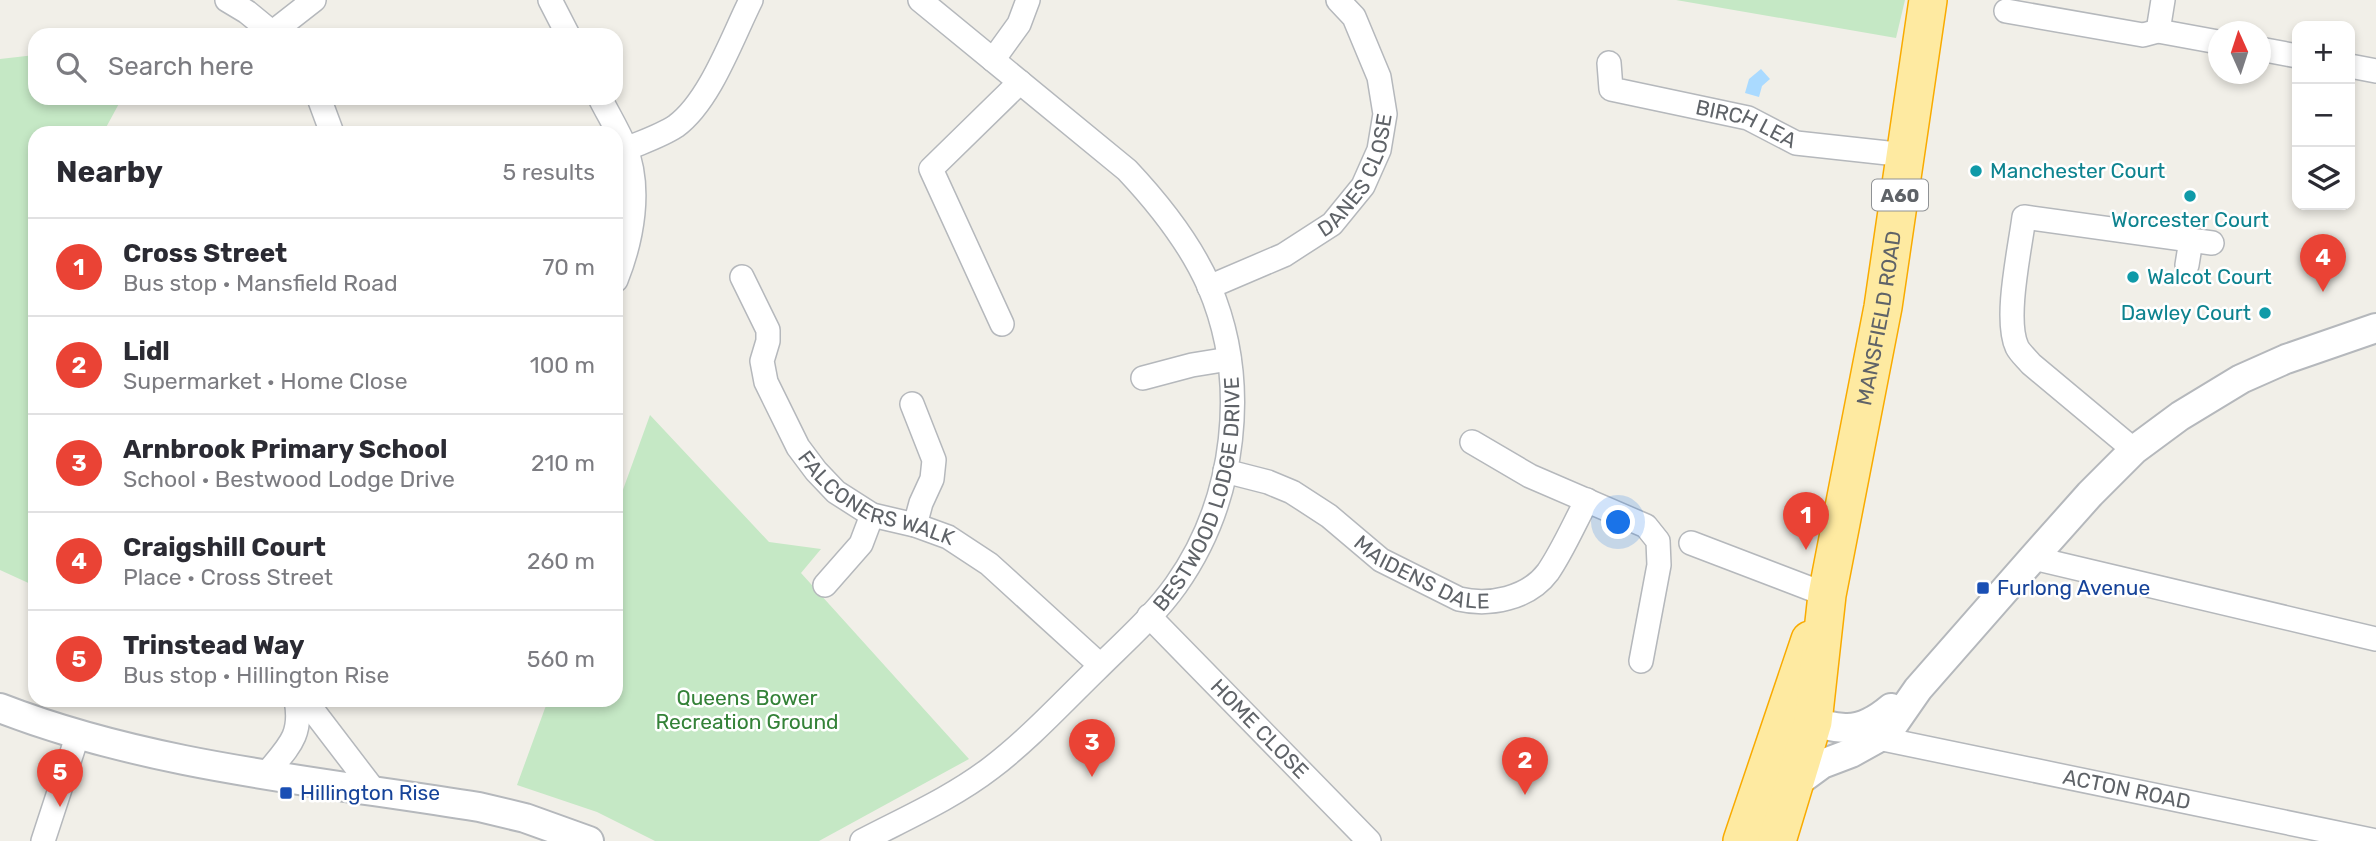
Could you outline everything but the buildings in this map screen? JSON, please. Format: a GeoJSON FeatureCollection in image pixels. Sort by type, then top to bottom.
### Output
{"type":"FeatureCollection","features":[{"type":"Feature","properties":{"kind":"highway","name":"MANSFIELD ROAD"},"geometry":{"type":"LineString","coordinates":[[1777,841],[1793,685],[1827,595],[1883,307],[1928,0]]}},
{"type":"Feature","properties":{"kind":"highway","name":"MANSFIELD ROAD"},"geometry":{"type":"LineString","coordinates":[[1742,841],[1829,725],[1827,595]]}},
{"type":"Feature","properties":{"kind":"highway","name":"MANSFIELD ROAD"},"geometry":{"type":"LineString","coordinates":[[1783,787],[1785,841]]}},
{"type":"Feature","properties":{"kind":"street"},"geometry":{"type":"LineString","coordinates":[[227,0],[267,28]]}},
{"type":"Feature","properties":{"kind":"street"},"geometry":{"type":"LineString","coordinates":[[281,28],[314,0]]}},
{"type":"Feature","properties":{"kind":"street"},"geometry":{"type":"LineString","coordinates":[[550,0],[564,28]]}},
{"type":"Feature","properties":{"kind":"street"},"geometry":{"type":"LineString","coordinates":[[626,149],[674,128],[691,114],[704,97],[751,0]]}},
{"type":"Feature","properties":{"kind":"street","name":"BESTWOOD LODGE DRIVE"},"geometry":{"type":"LineString","coordinates":[[862,841],[934,804],[992,767],[1025,740],[1149,616],[1175,585],[1199,546],[1216,508],[1232,422],[1229,359],[1221,322],[1209,287],[1194,256],[1150,194],[1127,170],[920,0]]}},
{"type":"Feature","properties":{"kind":"street"},"geometry":{"type":"LineString","coordinates":[[993,60],[1019,24],[1028,0]]}},
{"type":"Feature","properties":{"kind":"street","name":"DANES CLOSE"},"geometry":{"type":"LineString","coordinates":[[1209,287],[1284,255],[1332,224],[1363,186],[1379,150],[1385,114],[1379,77],[1354,17],[1338,0]]}},
{"type":"Feature","properties":{"kind":"street"},"geometry":{"type":"LineString","coordinates":[[2158,31],[2163,0]]}},
{"type":"Feature","properties":{"kind":"street"},"geometry":{"type":"LineString","coordinates":[[2006,11],[2143,35],[2158,31],[2208,40]]}},
{"type":"Feature","properties":{"kind":"street"},"geometry":{"type":"LineString","coordinates":[[2271,51],[2292,55]]}},
{"type":"Feature","properties":{"kind":"street","name":"BIRCH LEA"},"geometry":{"type":"LineString","coordinates":[[1609,64],[1611,89],[1748,118],[1796,143],[1906,155]]}},
{"type":"Feature","properties":{"kind":"street"},"geometry":{"type":"LineString","coordinates":[[2355,67],[2376,71]]}},
{"type":"Feature","properties":{"kind":"street"},"geometry":{"type":"LineString","coordinates":[[1002,324],[932,170],[1020,82]]}},
{"type":"Feature","properties":{"kind":"street"},"geometry":{"type":"LineString","coordinates":[[322,105],[329,126]]}},
{"type":"Feature","properties":{"kind":"street"},"geometry":{"type":"LineString","coordinates":[[604,105],[614,126]]}},
{"type":"Feature","properties":{"kind":"street"},"geometry":{"type":"LineString","coordinates":[[623,143],[633,181],[633,213],[629,243],[623,260]]}},
{"type":"Feature","properties":{"kind":"street"},"geometry":{"type":"LineString","coordinates":[[2134,450],[2031,364],[2018,348],[2012,331],[2012,307],[2024,217],[2202,242],[2187,265]]}},
{"type":"Feature","properties":{"kind":"street","name":"FALCONERS WALK"},"geometry":{"type":"LineString","coordinates":[[742,277],[768,330],[762,361],[765,382],[798,447],[836,492],[873,515],[915,525],[948,537],[989,564],[1100,665]]}},
{"type":"Feature","properties":{"kind":"street"},"geometry":{"type":"LineString","coordinates":[[1783,787],[1822,764],[1851,753],[1878,738],[1906,709],[1918,689],[2033,558],[2134,450],[2180,416],[2241,379],[2286,359],[2376,328]]}},
{"type":"Feature","properties":{"kind":"street"},"geometry":{"type":"LineString","coordinates":[[1143,378],[1192,365],[1229,359]]}},
{"type":"Feature","properties":{"kind":"street"},"geometry":{"type":"LineString","coordinates":[[912,404],[934,460],[932,479],[915,525]]}},
{"type":"Feature","properties":{"kind":"street"},"geometry":{"type":"LineString","coordinates":[[1472,442],[1530,476],[1646,526],[1658,541],[1659,565],[1641,661]]}},
{"type":"Feature","properties":{"kind":"street","name":"MAIDENS DALE"},"geometry":{"type":"LineString","coordinates":[[1225,471],[1268,482],[1292,492],[1329,516],[1381,560],[1472,603],[1500,602],[1528,590],[1547,574],[1587,500]]}},
{"type":"Feature","properties":{"kind":"street"},"geometry":{"type":"LineString","coordinates":[[825,584],[861,544],[873,515]]}},
{"type":"Feature","properties":{"kind":"street"},"geometry":{"type":"LineString","coordinates":[[1691,543],[1827,595]]}},
{"type":"Feature","properties":{"kind":"street"},"geometry":{"type":"LineString","coordinates":[[2033,558],[2376,639]]}},
{"type":"Feature","properties":{"kind":"street","name":"HOME CLOSE"},"geometry":{"type":"LineString","coordinates":[[1149,616],[1369,841]]}},
{"type":"Feature","properties":{"kind":"street"},"geometry":{"type":"LineString","coordinates":[[1829,725],[1863,726],[1879,718],[1918,689]]}},
{"type":"Feature","properties":{"kind":"street"},"geometry":{"type":"LineString","coordinates":[[266,774],[295,738],[299,715],[297,707]]}},
{"type":"Feature","properties":{"kind":"street"},"geometry":{"type":"LineString","coordinates":[[310,707],[373,789]]}},
{"type":"Feature","properties":{"kind":"street"},"geometry":{"type":"LineString","coordinates":[[0,708],[78,734],[146,752],[266,774],[479,807],[525,818],[589,841]]}},
{"type":"Feature","properties":{"kind":"street"},"geometry":{"type":"LineString","coordinates":[[1829,725],[1878,738]]}},
{"type":"Feature","properties":{"kind":"street"},"geometry":{"type":"LineString","coordinates":[[43,841],[78,734]]}},
{"type":"Feature","properties":{"kind":"street","name":"ACTON ROAD"},"geometry":{"type":"LineString","coordinates":[[1878,738],[2376,841]]}},
{"type":"Feature","properties":{"kind":"green space"},"geometry":{"type":"Polygon","coordinates":[[[1676,0],[1905,0],[1896,38],[1676,0]]]}},
{"type":"Feature","properties":{"kind":"green space"},"geometry":{"type":"Polygon","coordinates":[[[28,56],[28,105],[118,105],[107,126],[28,126],[28,583],[0,570],[0,59],[28,56]]]}},
{"type":"Feature","properties":{"kind":"green space","name":"Queens Bower Recreation Ground"},"geometry":{"type":"Polygon","coordinates":[[[650,415],[769,542],[821,549],[801,573],[969,759],[819,841],[655,841],[597,812],[517,785],[545,707],[623,707],[623,490],[650,415]]]}},
{"type":"Feature","properties":{"kind":"water"},"geometry":{"type":"Polygon","coordinates":[[[1761,69],[1770,79],[1762,86],[1759,97],[1745,93],[1749,79],[1761,69]]]}},
{"type":"Feature","properties":{"kind":"place","name":"Manchester Court"},"geometry":{"type":"Point","coordinates":[1976,171]}},
{"type":"Feature","properties":{"kind":"place","name":"Worcester Court"},"geometry":{"type":"Point","coordinates":[2190,196]}},
{"type":"Feature","properties":{"kind":"place","name":"Walcot Court"},"geometry":{"type":"Point","coordinates":[2133,277]}},
{"type":"Feature","properties":{"kind":"place","name":"Craigshill Court"},"geometry":{"type":"Point","coordinates":[2323,292]}},
{"type":"Feature","properties":{"kind":"place","name":"Dawley Court"},"geometry":{"type":"Point","coordinates":[2265,313]}},
{"type":"Feature","properties":{"kind":"place","name":"Cross Street"},"geometry":{"type":"Point","coordinates":[1806,550]}},
{"type":"Feature","properties":{"kind":"place","name":"Furlong Avenue"},"geometry":{"type":"Point","coordinates":[1983,588]}},
{"type":"Feature","properties":{"kind":"place","name":"Arnbrook Primary School"},"geometry":{"type":"Point","coordinates":[1092,777]}},
{"type":"Feature","properties":{"kind":"place","name":"Hillington Rise"},"geometry":{"type":"Point","coordinates":[286,793]}},
{"type":"Feature","properties":{"kind":"place","name":"Lidl"},"geometry":{"type":"Point","coordinates":[1525,795]}},
{"type":"Feature","properties":{"kind":"place","name":"Trinstead Way"},"geometry":{"type":"Point","coordinates":[60,807]}}]}
